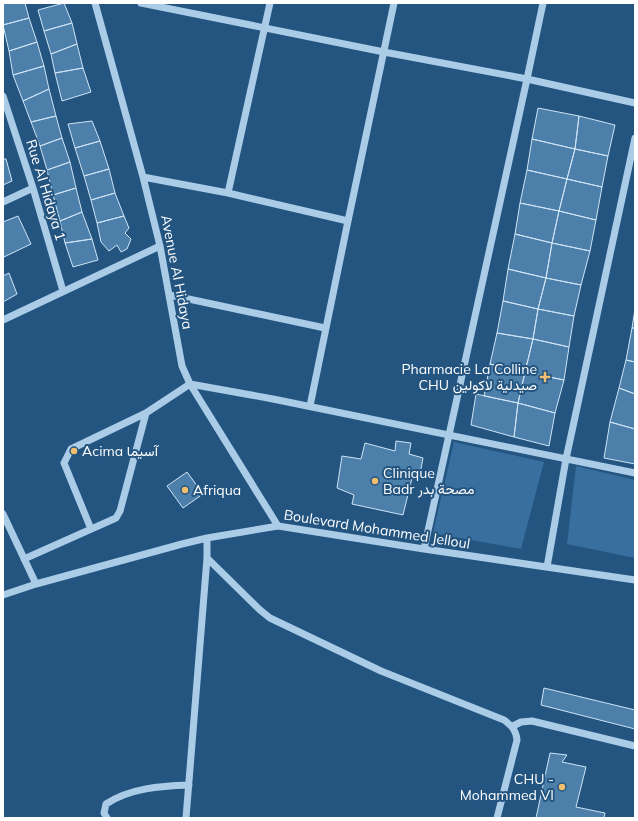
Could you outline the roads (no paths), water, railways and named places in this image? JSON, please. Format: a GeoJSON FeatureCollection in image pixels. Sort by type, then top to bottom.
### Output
{"type":"FeatureCollection","features":[{"type":"Feature","properties":{"kind":"street","name":"Avenue Al Hidaya"},"geometry":{"type":"LineString","coordinates":[[95,3],[143,177],[160,246],[182,366],[190,384],[278,526]]}},
{"type":"Feature","properties":{"kind":"street"},"geometry":{"type":"LineString","coordinates":[[141,3],[527,79],[635,103]]}},
{"type":"Feature","properties":{"kind":"street"},"geometry":{"type":"LineString","coordinates":[[228,193],[270,3]]}},
{"type":"Feature","properties":{"kind":"street"},"geometry":{"type":"LineString","coordinates":[[310,406],[394,3]]}},
{"type":"Feature","properties":{"kind":"street"},"geometry":{"type":"LineString","coordinates":[[424,549],[450,436],[543,3]]}},
{"type":"Feature","properties":{"kind":"street","name":"Rue Al Hidaya 1"},"geometry":{"type":"LineString","coordinates":[[3,96],[33,188],[63,292]]}},
{"type":"Feature","properties":{"kind":"street"},"geometry":{"type":"LineString","coordinates":[[547,567],[566,459],[635,138]]}},
{"type":"Feature","properties":{"kind":"street"},"geometry":{"type":"LineString","coordinates":[[143,177],[228,193],[348,220]]}},
{"type":"Feature","properties":{"kind":"street"},"geometry":{"type":"LineString","coordinates":[[3,202],[33,188]]}},
{"type":"Feature","properties":{"kind":"street"},"geometry":{"type":"LineString","coordinates":[[3,320],[160,246]]}},
{"type":"Feature","properties":{"kind":"street"},"geometry":{"type":"LineString","coordinates":[[170,295],[326,328]]}},
{"type":"Feature","properties":{"kind":"street"},"geometry":{"type":"LineString","coordinates":[[91,530],[64,463],[71,450],[146,413],[190,384],[310,406],[635,473]]}},
{"type":"Feature","properties":{"kind":"street"},"geometry":{"type":"LineString","coordinates":[[24,559],[116,518],[120,511],[146,413]]}},
{"type":"Feature","properties":{"kind":"street"},"geometry":{"type":"LineString","coordinates":[[3,514],[36,584]]}},
{"type":"Feature","properties":{"kind":"street","name":"Boulevard Mohammed Jelloul"},"geometry":{"type":"LineString","coordinates":[[3,595],[36,584],[149,552],[207,538],[278,526],[635,580]]}},
{"type":"Feature","properties":{"kind":"street"},"geometry":{"type":"LineString","coordinates":[[186,818],[207,558],[207,538]]}},
{"type":"Feature","properties":{"kind":"street"},"geometry":{"type":"LineString","coordinates":[[207,558],[270,618],[381,671],[504,720],[513,726],[517,740],[497,818]]}},
{"type":"Feature","properties":{"kind":"street"},"geometry":{"type":"LineString","coordinates":[[513,726],[521,722],[532,721],[635,746]]}},
{"type":"Feature","properties":{"kind":"street"},"geometry":{"type":"LineString","coordinates":[[107,818],[104,813],[106,804],[115,798],[160,786],[189,785]]}},
{"type":"Feature","properties":{"kind":"place","name":"Pharmacie La Colline CHU صيدلية لاكولين"},"geometry":{"type":"Point","coordinates":[545,377]}},
{"type":"Feature","properties":{"kind":"place","name":"Acima آسيما"},"geometry":{"type":"Point","coordinates":[74,451]}},
{"type":"Feature","properties":{"kind":"place","name":"Clinique Badr مصحة بدر"},"geometry":{"type":"Point","coordinates":[375,481]}},
{"type":"Feature","properties":{"kind":"place","name":"Afriqua"},"geometry":{"type":"Point","coordinates":[185,490]}},
{"type":"Feature","properties":{"kind":"place","name":"CHU - Mohammed VI"},"geometry":{"type":"Point","coordinates":[562,787]}}]}
